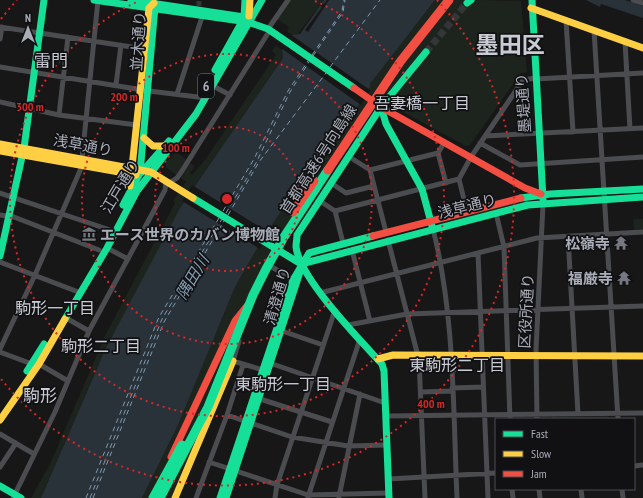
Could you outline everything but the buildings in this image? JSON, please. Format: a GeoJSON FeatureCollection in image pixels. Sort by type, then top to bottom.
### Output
{"type":"FeatureCollection","features":[{"type":"Feature","properties":{"kind":"main road"},"geometry":{"type":"LineString","coordinates":[[0,256],[4,216],[13,197],[24,152],[44,0]]}},
{"type":"Feature","properties":{"kind":"main road"},"geometry":{"type":"LineString","coordinates":[[97,0],[244,20]]}},
{"type":"Feature","properties":{"kind":"main road"},"geometry":{"type":"LineString","coordinates":[[131,0],[153,7],[202,17],[244,20]]}},
{"type":"Feature","properties":{"kind":"main road","name":"江戸通り"},"geometry":{"type":"LineString","coordinates":[[148,175],[165,146],[213,86],[244,20],[248,3],[255,0]]}},
{"type":"Feature","properties":{"kind":"main road","name":"江戸通り"},"geometry":{"type":"LineString","coordinates":[[148,175],[187,128],[244,20],[262,0]]}},
{"type":"Feature","properties":{"kind":"main road","name":"首都高速6号向島線"},"geometry":{"type":"LineString","coordinates":[[152,498],[203,404],[248,292],[264,260],[372,92],[441,0]]}},
{"type":"Feature","properties":{"kind":"main road","name":"首都高速6号向島線"},"geometry":{"type":"LineString","coordinates":[[160,498],[208,407],[253,295],[284,237],[376,96],[400,62],[449,0]]}},
{"type":"Feature","properties":{"kind":"main road"},"geometry":{"type":"LineString","coordinates":[[530,2],[566,20],[643,48]]}},
{"type":"Feature","properties":{"kind":"main road","name":"墨堤通り"},"geometry":{"type":"LineString","coordinates":[[530,2],[543,199]]}},
{"type":"Feature","properties":{"kind":"main road","name":"並木通り"},"geometry":{"type":"LineString","coordinates":[[133,191],[148,175],[138,125],[145,90],[145,49],[153,7]]}},
{"type":"Feature","properties":{"kind":"main road","name":"並木通り"},"geometry":{"type":"LineString","coordinates":[[141,142],[153,7]]}},
{"type":"Feature","properties":{"kind":"main road","name":"浅草通り"},"geometry":{"type":"LineString","coordinates":[[244,20],[269,29],[371,101],[543,199]]}},
{"type":"Feature","properties":{"kind":"main road"},"geometry":{"type":"LineString","coordinates":[[389,495],[384,371],[382,364],[312,283],[296,250],[296,239],[348,156],[381,107],[426,52]]}},
{"type":"Feature","properties":{"kind":"main road"},"geometry":{"type":"LineString","coordinates":[[381,107],[386,124],[422,189],[432,225]]}},
{"type":"Feature","properties":{"kind":"main road"},"geometry":{"type":"LineString","coordinates":[[141,142],[155,147],[165,146]]}},
{"type":"Feature","properties":{"kind":"main road","name":"浅草通り"},"geometry":{"type":"LineString","coordinates":[[0,144],[24,152],[148,175],[179,189],[302,264],[352,250],[387,236]]}},
{"type":"Feature","properties":{"kind":"main road","name":"浅草通り"},"geometry":{"type":"LineString","coordinates":[[0,151],[24,152]]}},
{"type":"Feature","properties":{"kind":"main road","name":"浅草通り"},"geometry":{"type":"LineString","coordinates":[[604,196],[643,189]]}},
{"type":"Feature","properties":{"kind":"main road","name":"江戸通り"},"geometry":{"type":"LineString","coordinates":[[103,249],[110,230],[133,191]]}},
{"type":"Feature","properties":{"kind":"main road","name":"江戸通り"},"geometry":{"type":"LineString","coordinates":[[0,410],[36,364],[103,249],[133,191]]}},
{"type":"Feature","properties":{"kind":"main road","name":"浅草通り"},"geometry":{"type":"LineString","coordinates":[[432,225],[467,212],[519,198],[543,199],[604,196],[643,198]]}},
{"type":"Feature","properties":{"kind":"main road","name":"浅草通り"},"geometry":{"type":"LineString","coordinates":[[302,264],[306,256],[312,251],[343,243],[387,236],[432,225],[496,213],[543,199]]}},
{"type":"Feature","properties":{"kind":"main road","name":"清澄通り"},"geometry":{"type":"LineString","coordinates":[[220,498],[232,471],[249,422],[293,280],[302,264]]}},
{"type":"Feature","properties":{"kind":"main road","name":"清澄通り"},"geometry":{"type":"LineString","coordinates":[[249,422],[260,398],[267,367],[282,331],[302,264]]}},
{"type":"Feature","properties":{"kind":"main road","name":"江戸通り"},"geometry":{"type":"LineString","coordinates":[[0,420],[66,318],[79,291]]}},
{"type":"Feature","properties":{"kind":"main road"},"geometry":{"type":"LineString","coordinates":[[152,498],[235,321],[257,294]]}},
{"type":"Feature","properties":{"kind":"main road"},"geometry":{"type":"LineString","coordinates":[[378,359],[393,355],[643,356]]}},
{"type":"Feature","properties":{"kind":"main road"},"geometry":{"type":"LineString","coordinates":[[175,498],[233,361]]}},
{"type":"Feature","properties":{"kind":"main road","name":"清澄通り"},"geometry":{"type":"LineString","coordinates":[[226,498],[232,471]]}},
{"type":"Feature","properties":{"kind":"main road"},"geometry":{"type":"LineString","coordinates":[[0,486],[16,497]]}},
{"type":"Feature","properties":{"kind":"street"},"geometry":{"type":"LineString","coordinates":[[0,349],[54,233],[82,163],[97,0]]}},
{"type":"Feature","properties":{"kind":"street"},"geometry":{"type":"LineString","coordinates":[[148,175],[179,176],[288,0]]}},
{"type":"Feature","properties":{"kind":"street"},"geometry":{"type":"LineString","coordinates":[[633,0],[643,3]]}},
{"type":"Feature","properties":{"kind":"street"},"geometry":{"type":"LineString","coordinates":[[177,94],[202,17]]}},
{"type":"Feature","properties":{"kind":"street"},"geometry":{"type":"LineString","coordinates":[[566,20],[573,132]]}},
{"type":"Feature","properties":{"kind":"street"},"geometry":{"type":"LineString","coordinates":[[0,39],[1,27],[145,49]]}},
{"type":"Feature","properties":{"kind":"street"},"geometry":{"type":"LineString","coordinates":[[594,30],[617,416]]}},
{"type":"Feature","properties":{"kind":"street"},"geometry":{"type":"LineString","coordinates":[[59,115],[68,37]]}},
{"type":"Feature","properties":{"kind":"street"},"geometry":{"type":"LineString","coordinates":[[624,42],[630,129]]}},
{"type":"Feature","properties":{"kind":"street"},"geometry":{"type":"LineString","coordinates":[[116,85],[121,45]]}},
{"type":"Feature","properties":{"kind":"street"},"geometry":{"type":"LineString","coordinates":[[0,66],[63,78],[203,97]]}},
{"type":"Feature","properties":{"kind":"street"},"geometry":{"type":"LineString","coordinates":[[467,212],[459,180],[471,157],[523,80],[536,78],[643,73]]}},
{"type":"Feature","properties":{"kind":"street"},"geometry":{"type":"LineString","coordinates":[[213,86],[230,95]]}},
{"type":"Feature","properties":{"kind":"street"},"geometry":{"type":"LineString","coordinates":[[0,102],[59,115],[138,125]]}},
{"type":"Feature","properties":{"kind":"street"},"geometry":{"type":"LineString","coordinates":[[485,136],[643,128]]}},
{"type":"Feature","properties":{"kind":"street"},"geometry":{"type":"LineString","coordinates":[[370,170],[438,153],[444,143]]}},
{"type":"Feature","properties":{"kind":"street"},"geometry":{"type":"LineString","coordinates":[[480,143],[520,165],[643,157]]}},
{"type":"Feature","properties":{"kind":"street"},"geometry":{"type":"LineString","coordinates":[[438,153],[446,183]]}},
{"type":"Feature","properties":{"kind":"street"},"geometry":{"type":"LineString","coordinates":[[348,156],[370,170],[418,355],[425,498]]}},
{"type":"Feature","properties":{"kind":"street"},"geometry":{"type":"LineString","coordinates":[[16,497],[89,331],[165,190],[148,175]]}},
{"type":"Feature","properties":{"kind":"street"},"geometry":{"type":"LineString","coordinates":[[335,211],[459,180]]}},
{"type":"Feature","properties":{"kind":"street"},"geometry":{"type":"LineString","coordinates":[[331,183],[346,193],[374,186]]}},
{"type":"Feature","properties":{"kind":"street"},"geometry":{"type":"LineString","coordinates":[[0,193],[110,230]]}},
{"type":"Feature","properties":{"kind":"street","name":"区役所通り"},"geometry":{"type":"LineString","coordinates":[[537,417],[535,356],[543,199]]}},
{"type":"Feature","properties":{"kind":"street"},"geometry":{"type":"LineString","coordinates":[[320,201],[335,211],[343,243]]}},
{"type":"Feature","properties":{"kind":"street"},"geometry":{"type":"LineString","coordinates":[[496,213],[504,247],[510,417]]}},
{"type":"Feature","properties":{"kind":"street"},"geometry":{"type":"LineString","coordinates":[[4,216],[103,249],[128,259]]}},
{"type":"Feature","properties":{"kind":"street"},"geometry":{"type":"LineString","coordinates":[[432,225],[441,262],[451,355],[457,498]]}},
{"type":"Feature","properties":{"kind":"street"},"geometry":{"type":"LineString","coordinates":[[320,293],[541,237],[643,232]]}},
{"type":"Feature","properties":{"kind":"street"},"geometry":{"type":"LineString","coordinates":[[568,236],[578,414]]}},
{"type":"Feature","properties":{"kind":"street"},"geometry":{"type":"LineString","coordinates":[[279,250],[248,314],[233,361],[243,364],[267,367],[312,378],[385,402]]}},
{"type":"Feature","properties":{"kind":"street"},"geometry":{"type":"LineString","coordinates":[[352,250],[370,321]]}},
{"type":"Feature","properties":{"kind":"street"},"geometry":{"type":"LineString","coordinates":[[478,253],[481,356],[488,498]]}},
{"type":"Feature","properties":{"kind":"street"},"geometry":{"type":"LineString","coordinates":[[0,262],[79,291]]}},
{"type":"Feature","properties":{"kind":"street"},"geometry":{"type":"LineString","coordinates":[[272,267],[293,280]]}},
{"type":"Feature","properties":{"kind":"street"},"geometry":{"type":"LineString","coordinates":[[348,325],[408,314],[643,306]]}},
{"type":"Feature","properties":{"kind":"street"},"geometry":{"type":"LineString","coordinates":[[275,498],[277,485],[292,437],[335,310]]}},
{"type":"Feature","properties":{"kind":"street"},"geometry":{"type":"LineString","coordinates":[[66,318],[89,331]]}},
{"type":"Feature","properties":{"kind":"street"},"geometry":{"type":"LineString","coordinates":[[282,331],[323,345]]}},
{"type":"Feature","properties":{"kind":"street"},"geometry":{"type":"LineString","coordinates":[[308,496],[360,339]]}},
{"type":"Feature","properties":{"kind":"street"},"geometry":{"type":"LineString","coordinates":[[0,352],[36,364],[68,381]]}},
{"type":"Feature","properties":{"kind":"street"},"geometry":{"type":"LineString","coordinates":[[196,498],[227,415],[243,364]]}},
{"type":"Feature","properties":{"kind":"street"},"geometry":{"type":"LineString","coordinates":[[421,392],[483,387]]}},
{"type":"Feature","properties":{"kind":"street"},"geometry":{"type":"LineString","coordinates":[[339,496],[348,446],[360,394]]}},
{"type":"Feature","properties":{"kind":"street"},"geometry":{"type":"LineString","coordinates":[[260,398],[332,422]]}},
{"type":"Feature","properties":{"kind":"street"},"geometry":{"type":"LineString","coordinates":[[386,416],[537,417],[578,414],[617,416],[643,413]]}},
{"type":"Feature","properties":{"kind":"street"},"geometry":{"type":"LineString","coordinates":[[227,415],[292,437],[348,446],[387,445]]}},
{"type":"Feature","properties":{"kind":"street"},"geometry":{"type":"LineString","coordinates":[[0,434],[34,454]]}},
{"type":"Feature","properties":{"kind":"street"},"geometry":{"type":"LineString","coordinates":[[0,467],[16,443]]}},
{"type":"Feature","properties":{"kind":"street"},"geometry":{"type":"LineString","coordinates":[[209,462],[308,496],[389,495]]}},
{"type":"Feature","properties":{"kind":"street"},"geometry":{"type":"LineString","coordinates":[[388,479],[495,473]]}},
{"type":"Feature","properties":{"kind":"shaded area"},"geometry":{"type":"Polygon","coordinates":[[[289,0],[324,0],[297,35],[292,35],[287,31],[289,27],[277,19],[289,0]]]}},
{"type":"Feature","properties":{"kind":"shaded area"},"geometry":{"type":"Polygon","coordinates":[[[435,0],[466,0],[470,5],[478,0],[521,1],[527,72],[521,73],[470,145],[466,146],[394,107],[395,96],[417,68],[383,99],[380,98],[275,259],[261,285],[178,498],[142,498],[178,425],[235,287],[248,263],[292,195],[354,106],[357,108],[370,87],[370,84],[435,0]]]}},
{"type":"Feature","properties":{"kind":"shaded area"},"geometry":{"type":"Polygon","coordinates":[[[276,45],[282,50],[283,58],[180,208],[96,370],[41,498],[31,498],[51,462],[105,336],[175,203],[173,201],[186,182],[186,180],[185,181],[181,178],[190,163],[195,166],[190,173],[192,175],[205,160],[276,55],[272,51],[276,45]]]}},
{"type":"Feature","properties":{"kind":"shaded area"},"geometry":{"type":"Polygon","coordinates":[[[176,152],[188,161],[176,175],[166,167],[166,162],[176,152]]]}},
{"type":"Feature","properties":{"kind":"shaded area"},"geometry":{"type":"Polygon","coordinates":[[[519,202],[520,204],[440,224],[439,223],[519,202]]]}},
{"type":"Feature","properties":{"kind":"shaded area"},"geometry":{"type":"Polygon","coordinates":[[[633,219],[643,219],[643,229],[634,230],[633,219]]]}},
{"type":"Feature","properties":{"kind":"shaded area"},"geometry":{"type":"Polygon","coordinates":[[[608,416],[608,418],[552,418],[608,416]]]}},
{"type":"Feature","properties":{"kind":"water","name":"隅田川"},"geometry":{"type":"Polygon","coordinates":[[[324,0],[435,0],[370,84],[370,87],[357,108],[354,106],[262,240],[235,287],[178,425],[142,498],[41,498],[105,350],[180,208],[283,58],[282,50],[292,35],[300,34],[324,0]]]}},
{"type":"Feature","properties":{"kind":"water"},"geometry":{"type":"Polygon","coordinates":[[[586,0],[625,0],[643,6],[643,18],[601,4],[600,7],[586,0]]]}},
{"type":"Feature","properties":{"kind":"pier"},"geometry":{"type":"Polygon","coordinates":[[[327,0],[329,0],[308,32],[305,30],[322,7],[320,5],[321,3],[324,4],[327,0]]]}},
{"type":"Feature","properties":{"kind":"pier"},"geometry":{"type":"Polygon","coordinates":[[[290,34],[370,90],[361,105],[281,48],[290,34]]]}},
{"type":"Feature","properties":{"kind":"pier"},"geometry":{"type":"Polygon","coordinates":[[[192,185],[270,233],[260,249],[182,201],[192,185]]]}},
{"type":"Feature","properties":{"kind":"ferry route"},"geometry":{"type":"LineString","coordinates":[[312,55],[342,11],[344,0]]}},
{"type":"Feature","properties":{"kind":"ferry route"},"geometry":{"type":"LineString","coordinates":[[313,56],[343,12],[345,0]]}},
{"type":"Feature","properties":{"kind":"ferry route"},"geometry":{"type":"LineString","coordinates":[[330,67],[380,0]]}},
{"type":"Feature","properties":{"kind":"ferry route"},"geometry":{"type":"LineString","coordinates":[[223,211],[254,159],[288,91],[308,61]]}},
{"type":"Feature","properties":{"kind":"ferry route"},"geometry":{"type":"LineString","coordinates":[[226,213],[256,163],[290,92],[309,62]]}},
{"type":"Feature","properties":{"kind":"ferry route"},"geometry":{"type":"LineString","coordinates":[[228,215],[259,162],[326,73]]}},
{"type":"Feature","properties":{"kind":"ferry route"},"geometry":{"type":"LineString","coordinates":[[86,498],[159,317],[219,218]]}},
{"type":"Feature","properties":{"kind":"ferry route"},"geometry":{"type":"LineString","coordinates":[[90,498],[162,319],[222,219]]}},
{"type":"Feature","properties":{"kind":"ferry route"},"geometry":{"type":"LineString","coordinates":[[93,498],[164,322],[224,221]]}},
{"type":"Feature","properties":{"kind":"tunnel"},"geometry":{"type":"LineString","coordinates":[[199,0],[199,6]]}},
{"type":"Feature","properties":{"kind":"tunnel"},"geometry":{"type":"LineString","coordinates":[[426,52],[467,3]]}},
{"type":"Feature","properties":{"kind":"traffic: fast"},"geometry":{"type":"LineString","coordinates":[[0,256],[24,148],[44,0]]}},
{"type":"Feature","properties":{"kind":"traffic: fast"},"geometry":{"type":"LineString","coordinates":[[94,0],[248,22],[268,29],[354,88]]}},
{"type":"Feature","properties":{"kind":"traffic: fast"},"geometry":{"type":"LineString","coordinates":[[131,0],[244,17]]}},
{"type":"Feature","properties":{"kind":"traffic: fast"},"geometry":{"type":"LineString","coordinates":[[244,17],[245,0]]}},
{"type":"Feature","properties":{"kind":"traffic: fast"},"geometry":{"type":"LineString","coordinates":[[65,319],[107,248],[137,191],[196,114],[262,0]]}},
{"type":"Feature","properties":{"kind":"traffic: fast"},"geometry":{"type":"LineString","coordinates":[[467,3],[471,0]]}},
{"type":"Feature","properties":{"kind":"traffic: fast"},"geometry":{"type":"LineString","coordinates":[[532,0],[543,199]]}},
{"type":"Feature","properties":{"kind":"traffic: fast"},"geometry":{"type":"LineString","coordinates":[[140,173],[155,7]]}},
{"type":"Feature","properties":{"kind":"traffic: fast"},"geometry":{"type":"LineString","coordinates":[[215,70],[248,11]]}},
{"type":"Feature","properties":{"kind":"traffic: fast"},"geometry":{"type":"LineString","coordinates":[[389,498],[384,371],[382,364],[346,325],[319,292],[300,260],[296,244],[297,235],[381,107],[426,52]]}},
{"type":"Feature","properties":{"kind":"traffic: fast"},"geometry":{"type":"LineString","coordinates":[[381,107],[386,124],[422,189],[432,226]]}},
{"type":"Feature","properties":{"kind":"traffic: fast"},"geometry":{"type":"LineString","coordinates":[[123,205],[139,175],[169,141]]}},
{"type":"Feature","properties":{"kind":"traffic: fast"},"geometry":{"type":"LineString","coordinates":[[160,498],[208,407],[253,295],[266,269],[284,237],[328,170]]}},
{"type":"Feature","properties":{"kind":"traffic: fast"},"geometry":{"type":"LineString","coordinates":[[521,198],[550,194],[643,189]]}},
{"type":"Feature","properties":{"kind":"traffic: fast"},"geometry":{"type":"LineString","coordinates":[[301,264],[528,205],[643,197]]}},
{"type":"Feature","properties":{"kind":"traffic: fast"},"geometry":{"type":"LineString","coordinates":[[193,198],[301,264]]}},
{"type":"Feature","properties":{"kind":"traffic: fast"},"geometry":{"type":"LineString","coordinates":[[220,498],[293,280],[309,253],[373,236]]}},
{"type":"Feature","properties":{"kind":"traffic: fast"},"geometry":{"type":"LineString","coordinates":[[226,498],[300,272]]}},
{"type":"Feature","properties":{"kind":"traffic: fast"},"geometry":{"type":"LineString","coordinates":[[27,371],[44,344]]}},
{"type":"Feature","properties":{"kind":"traffic: fast"},"geometry":{"type":"LineString","coordinates":[[153,498],[182,445]]}},
{"type":"Feature","properties":{"kind":"traffic: fast"},"geometry":{"type":"LineString","coordinates":[[0,486],[21,498]]}},
{"type":"Feature","properties":{"kind":"traffic: slow"},"geometry":{"type":"LineString","coordinates":[[249,16],[250,0]]}},
{"type":"Feature","properties":{"kind":"traffic: slow"},"geometry":{"type":"LineString","coordinates":[[130,186],[149,8],[154,3]]}},
{"type":"Feature","properties":{"kind":"traffic: slow"},"geometry":{"type":"LineString","coordinates":[[531,8],[643,48]]}},
{"type":"Feature","properties":{"kind":"traffic: slow"},"geometry":{"type":"LineString","coordinates":[[144,138],[153,146],[165,146]]}},
{"type":"Feature","properties":{"kind":"traffic: slow"},"geometry":{"type":"LineString","coordinates":[[0,144],[151,172],[193,198]]}},
{"type":"Feature","properties":{"kind":"traffic: slow"},"geometry":{"type":"LineString","coordinates":[[0,151],[136,175]]}},
{"type":"Feature","properties":{"kind":"traffic: slow"},"geometry":{"type":"LineString","coordinates":[[0,420],[39,364],[65,319]]}},
{"type":"Feature","properties":{"kind":"traffic: slow"},"geometry":{"type":"LineString","coordinates":[[378,359],[393,355],[643,356]]}},
{"type":"Feature","properties":{"kind":"traffic: slow"},"geometry":{"type":"LineString","coordinates":[[175,498],[233,361]]}},
{"type":"Feature","properties":{"kind":"traffic: jam"},"geometry":{"type":"LineString","coordinates":[[328,170],[400,62],[449,0]]}},
{"type":"Feature","properties":{"kind":"traffic: jam"},"geometry":{"type":"LineString","coordinates":[[354,88],[381,107],[525,188],[541,194]]}},
{"type":"Feature","properties":{"kind":"traffic: jam"},"geometry":{"type":"LineString","coordinates":[[293,212],[314,181]]}},
{"type":"Feature","properties":{"kind":"traffic: jam"},"geometry":{"type":"LineString","coordinates":[[373,236],[521,198]]}},
{"type":"Feature","properties":{"kind":"traffic: jam"},"geometry":{"type":"LineString","coordinates":[[171,457],[235,321],[247,306]]}},
{"type":"Feature","properties":{"kind":"place","name":"エース世界のカバン博物館"},"geometry":{"type":"Point","coordinates":[89,234]}},
{"type":"Feature","properties":{"kind":"place","name":"松嶺寺"},"geometry":{"type":"Point","coordinates":[621,243]}},
{"type":"Feature","properties":{"kind":"place","name":"福厳寺"},"geometry":{"type":"Point","coordinates":[624,278]}},
{"type":"Feature","properties":{"kind":"district","name":"墨田区"},"geometry":{"type":"Point","coordinates":[510,44]}},
{"type":"Feature","properties":{"kind":"district","name":"雷門"},"geometry":{"type":"Point","coordinates":[51,61]}},
{"type":"Feature","properties":{"kind":"district","name":"吾妻橋一丁目"},"geometry":{"type":"Point","coordinates":[422,103]}},
{"type":"Feature","properties":{"kind":"district","name":"駒形一丁目"},"geometry":{"type":"Point","coordinates":[55,308]}},
{"type":"Feature","properties":{"kind":"district","name":"駒形二丁目"},"geometry":{"type":"Point","coordinates":[101,346]}},
{"type":"Feature","properties":{"kind":"district","name":"東駒形二丁目"},"geometry":{"type":"Point","coordinates":[457,365]}},
{"type":"Feature","properties":{"kind":"district","name":"東駒形一丁目"},"geometry":{"type":"Point","coordinates":[283,384]}},
{"type":"Feature","properties":{"kind":"district","name":"駒形"},"geometry":{"type":"Point","coordinates":[40,396]}}]}
